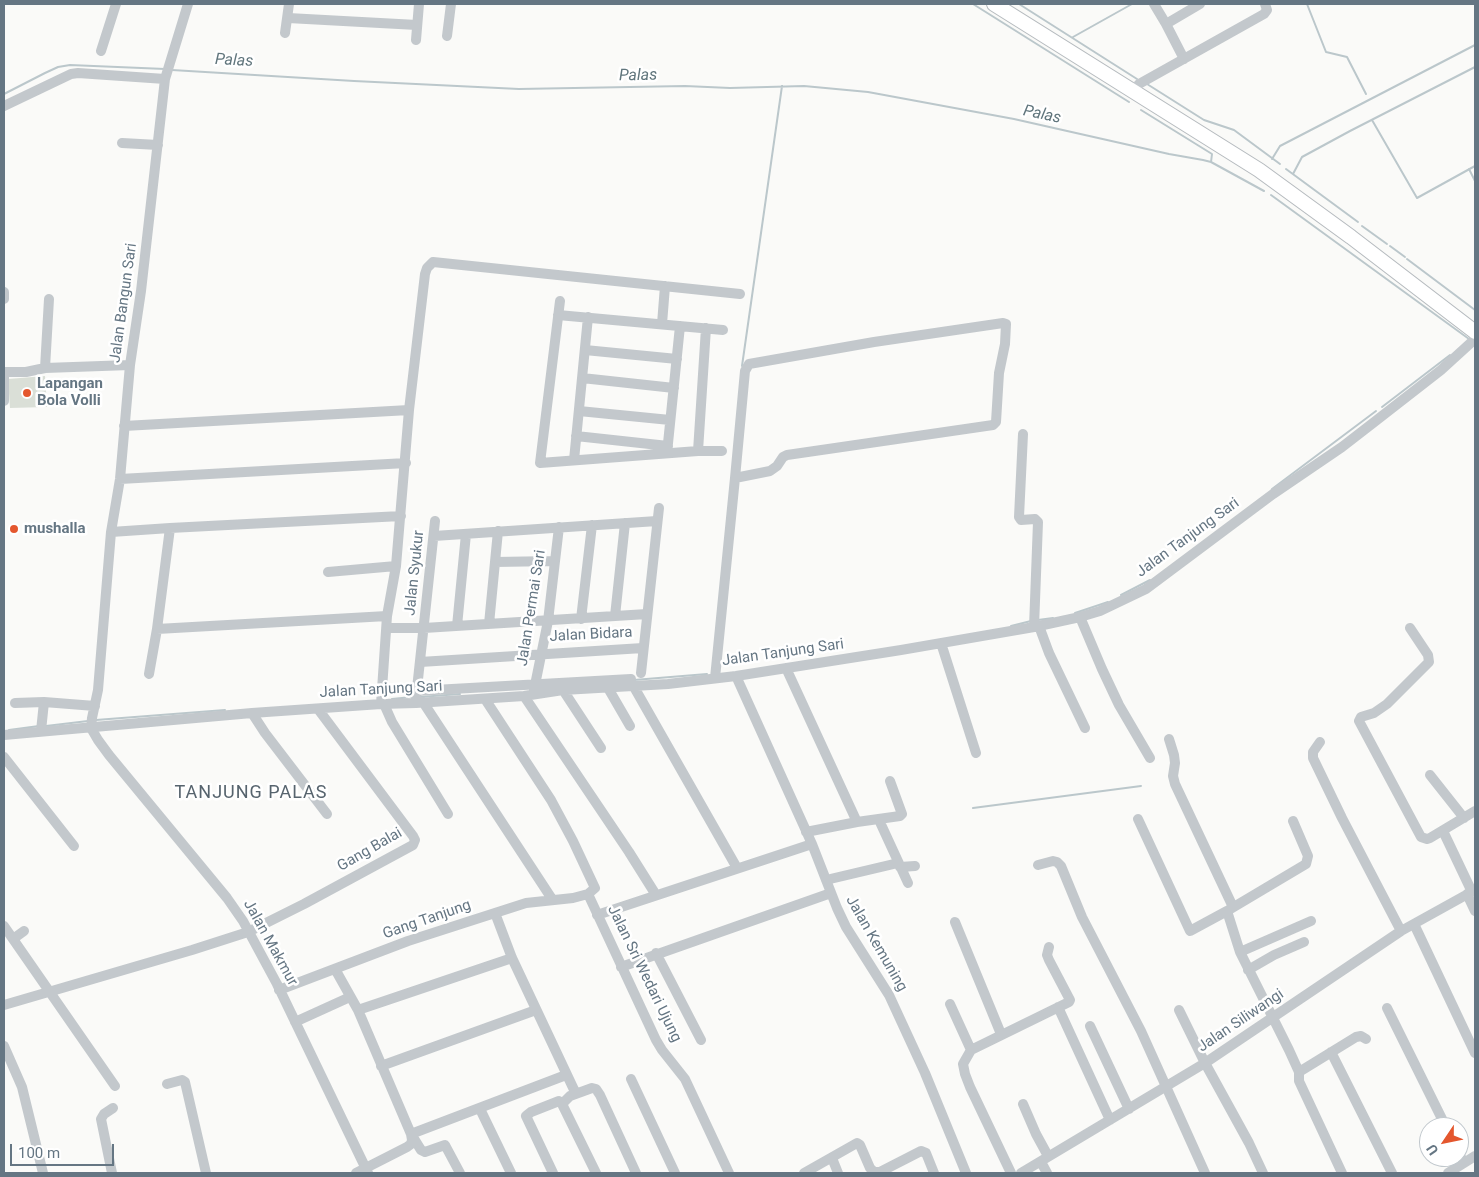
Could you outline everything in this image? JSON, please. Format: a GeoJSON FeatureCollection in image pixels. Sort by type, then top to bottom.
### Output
{"type":"FeatureCollection","features":[{"type":"Feature","properties":{"kind":"main road"},"geometry":{"type":"LineString","coordinates":[[994,4],[1259,170],[1351,237],[1475,332]]}},
{"type":"Feature","properties":{"kind":"street"},"geometry":{"type":"LineString","coordinates":[[101,51],[116,4]]}},
{"type":"Feature","properties":{"kind":"street","name":"Jalan Bangun Sari"},"geometry":{"type":"LineString","coordinates":[[91,723],[98,690],[111,532],[120,479],[130,365],[141,290],[165,78],[188,4]]}},
{"type":"Feature","properties":{"kind":"street"},"geometry":{"type":"LineString","coordinates":[[285,33],[289,4]]}},
{"type":"Feature","properties":{"kind":"street"},"geometry":{"type":"LineString","coordinates":[[416,40],[419,4]]}},
{"type":"Feature","properties":{"kind":"street"},"geometry":{"type":"LineString","coordinates":[[447,36],[451,4]]}},
{"type":"Feature","properties":{"kind":"street"},"geometry":{"type":"LineString","coordinates":[[1154,4],[1184,59]]}},
{"type":"Feature","properties":{"kind":"street"},"geometry":{"type":"LineString","coordinates":[[1166,24],[1200,4]]}},
{"type":"Feature","properties":{"kind":"street"},"geometry":{"type":"LineString","coordinates":[[1133,91],[1139,84],[1264,14],[1267,10],[1265,4]]}},
{"type":"Feature","properties":{"kind":"street"},"geometry":{"type":"LineString","coordinates":[[288,18],[417,25]]}},
{"type":"Feature","properties":{"kind":"street"},"geometry":{"type":"LineString","coordinates":[[4,106],[71,74],[88,73],[165,78]]}},
{"type":"Feature","properties":{"kind":"street"},"geometry":{"type":"LineString","coordinates":[[122,143],[158,145]]}},
{"type":"Feature","properties":{"kind":"street"},"geometry":{"type":"LineString","coordinates":[[448,814],[382,704],[387,616],[396,566],[409,410],[427,268],[433,262],[740,294]]}},
{"type":"Feature","properties":{"kind":"street"},"geometry":{"type":"LineString","coordinates":[[662,324],[665,286]]}},
{"type":"Feature","properties":{"kind":"street"},"geometry":{"type":"LineString","coordinates":[[4,292],[4,299]]}},
{"type":"Feature","properties":{"kind":"street"},"geometry":{"type":"LineString","coordinates":[[45,368],[49,300]]}},
{"type":"Feature","properties":{"kind":"street"},"geometry":{"type":"LineString","coordinates":[[560,302],[540,463],[667,449]]}},
{"type":"Feature","properties":{"kind":"street"},"geometry":{"type":"LineString","coordinates":[[558,315],[723,330]]}},
{"type":"Feature","properties":{"kind":"street"},"geometry":{"type":"LineString","coordinates":[[574,460],[588,317]]}},
{"type":"Feature","properties":{"kind":"street"},"geometry":{"type":"LineString","coordinates":[[715,675],[745,371],[749,364],[874,342],[1006,324],[1005,344],[999,373],[996,422],[994,425],[787,455],[770,471],[735,478]]}},
{"type":"Feature","properties":{"kind":"street"},"geometry":{"type":"LineString","coordinates":[[667,449],[680,326]]}},
{"type":"Feature","properties":{"kind":"street"},"geometry":{"type":"LineString","coordinates":[[698,451],[706,328]]}},
{"type":"Feature","properties":{"kind":"street","name":"Jalan Tanjung Sari"},"geometry":{"type":"LineString","coordinates":[[4,735],[42,728],[91,723],[318,709],[382,704],[417,698],[485,699],[532,690],[563,690],[715,675],[736,676],[941,643],[1080,617],[1100,611],[1146,589],[1273,494],[1358,435],[1440,370],[1475,339]]}},
{"type":"Feature","properties":{"kind":"street"},"geometry":{"type":"LineString","coordinates":[[584,350],[677,359]]}},
{"type":"Feature","properties":{"kind":"street"},"geometry":{"type":"LineString","coordinates":[[4,401],[4,373],[26,372],[45,368],[130,365]]}},
{"type":"Feature","properties":{"kind":"street"},"geometry":{"type":"LineString","coordinates":[[582,378],[674,388]]}},
{"type":"Feature","properties":{"kind":"street"},"geometry":{"type":"LineString","coordinates":[[124,426],[409,410]]}},
{"type":"Feature","properties":{"kind":"street"},"geometry":{"type":"LineString","coordinates":[[579,411],[670,420]]}},
{"type":"Feature","properties":{"kind":"street"},"geometry":{"type":"LineString","coordinates":[[1023,434],[1019,517],[1021,520],[1036,519],[1038,522],[1036,626],[1085,728]]}},
{"type":"Feature","properties":{"kind":"street"},"geometry":{"type":"LineString","coordinates":[[576,436],[667,449],[722,450]]}},
{"type":"Feature","properties":{"kind":"street"},"geometry":{"type":"LineString","coordinates":[[120,479],[406,463]]}},
{"type":"Feature","properties":{"kind":"street"},"geometry":{"type":"LineString","coordinates":[[641,673],[660,508]]}},
{"type":"Feature","properties":{"kind":"street"},"geometry":{"type":"LineString","coordinates":[[111,532],[401,516]]}},
{"type":"Feature","properties":{"kind":"street","name":"Jalan Syukur"},"geometry":{"type":"LineString","coordinates":[[417,698],[435,521]]}},
{"type":"Feature","properties":{"kind":"street"},"geometry":{"type":"LineString","coordinates":[[434,536],[658,521]]}},
{"type":"Feature","properties":{"kind":"street"},"geometry":{"type":"LineString","coordinates":[[615,616],[625,522]]}},
{"type":"Feature","properties":{"kind":"street"},"geometry":{"type":"LineString","coordinates":[[581,619],[592,525]]}},
{"type":"Feature","properties":{"kind":"street","name":"Jalan Permai Sari"},"geometry":{"type":"LineString","coordinates":[[532,690],[548,621],[559,527]]}},
{"type":"Feature","properties":{"kind":"street"},"geometry":{"type":"LineString","coordinates":[[149,674],[157,629],[170,528]]}},
{"type":"Feature","properties":{"kind":"street"},"geometry":{"type":"LineString","coordinates":[[489,624],[498,531]]}},
{"type":"Feature","properties":{"kind":"street"},"geometry":{"type":"LineString","coordinates":[[457,626],[466,534]]}},
{"type":"Feature","properties":{"kind":"street"},"geometry":{"type":"LineString","coordinates":[[495,562],[555,561]]}},
{"type":"Feature","properties":{"kind":"street"},"geometry":{"type":"LineString","coordinates":[[328,572],[396,566]]}},
{"type":"Feature","properties":{"kind":"street"},"geometry":{"type":"LineString","coordinates":[[387,628],[424,628],[647,614]]}},
{"type":"Feature","properties":{"kind":"street"},"geometry":{"type":"LineString","coordinates":[[157,629],[387,616]]}},
{"type":"Feature","properties":{"kind":"street"},"geometry":{"type":"LineString","coordinates":[[1080,617],[1109,683],[1150,758]]}},
{"type":"Feature","properties":{"kind":"street"},"geometry":{"type":"LineString","coordinates":[[1410,628],[1428,655],[1429,662],[1387,704],[1374,713],[1361,717],[1359,722],[1421,837],[1427,839],[1475,811]]}},
{"type":"Feature","properties":{"kind":"street"},"geometry":{"type":"LineString","coordinates":[[941,643],[976,753]]}},
{"type":"Feature","properties":{"kind":"street","name":"Jalan Bidara"},"geometry":{"type":"LineString","coordinates":[[420,662],[643,648]]}},
{"type":"Feature","properties":{"kind":"street"},"geometry":{"type":"LineString","coordinates":[[786,668],[857,822]]}},
{"type":"Feature","properties":{"kind":"street","name":"Jalan Kemuning"},"geometry":{"type":"LineString","coordinates":[[736,676],[812,844],[846,927],[889,995],[925,1073],[966,1173]]}},
{"type":"Feature","properties":{"kind":"street"},"geometry":{"type":"LineString","coordinates":[[633,683],[737,868]]}},
{"type":"Feature","properties":{"kind":"street"},"geometry":{"type":"LineString","coordinates":[[552,899],[417,698],[611,685],[630,726]]}},
{"type":"Feature","properties":{"kind":"street"},"geometry":{"type":"LineString","coordinates":[[532,690],[656,895]]}},
{"type":"Feature","properties":{"kind":"street"},"geometry":{"type":"LineString","coordinates":[[563,690],[601,748]]}},
{"type":"Feature","properties":{"kind":"street"},"geometry":{"type":"LineString","coordinates":[[485,699],[574,841],[595,888],[588,894]]}},
{"type":"Feature","properties":{"kind":"street"},"geometry":{"type":"LineString","coordinates":[[42,728],[44,702]]}},
{"type":"Feature","properties":{"kind":"street"},"geometry":{"type":"LineString","coordinates":[[15,703],[44,702],[94,706]]}},
{"type":"Feature","properties":{"kind":"street","name":"Gang Balai"},"geometry":{"type":"LineString","coordinates":[[248,932],[362,873],[411,846],[414,842],[413,836],[318,709]]}},
{"type":"Feature","properties":{"kind":"street"},"geometry":{"type":"LineString","coordinates":[[252,713],[327,814]]}},
{"type":"Feature","properties":{"kind":"street","name":"Jalan Makmur"},"geometry":{"type":"LineString","coordinates":[[91,723],[98,740],[109,755],[232,904],[243,921],[295,1022],[367,1171]]}},
{"type":"Feature","properties":{"kind":"street"},"geometry":{"type":"LineString","coordinates":[[1169,739],[1174,755],[1173,776],[1230,909],[1240,952],[1299,1072],[1299,1081],[1342,1173]]}},
{"type":"Feature","properties":{"kind":"street"},"geometry":{"type":"LineString","coordinates":[[1320,742],[1312,752],[1313,758],[1401,931]]}},
{"type":"Feature","properties":{"kind":"street"},"geometry":{"type":"LineString","coordinates":[[4,757],[74,846]]}},
{"type":"Feature","properties":{"kind":"street"},"geometry":{"type":"LineString","coordinates":[[1430,775],[1464,818]]}},
{"type":"Feature","properties":{"kind":"street"},"geometry":{"type":"LineString","coordinates":[[806,832],[857,822],[879,820],[902,814],[890,781]]}},
{"type":"Feature","properties":{"kind":"street"},"geometry":{"type":"LineString","coordinates":[[1138,819],[1190,931],[1306,864],[1308,856],[1293,821]]}},
{"type":"Feature","properties":{"kind":"street"},"geometry":{"type":"LineString","coordinates":[[879,820],[908,883]]}},
{"type":"Feature","properties":{"kind":"street"},"geometry":{"type":"LineString","coordinates":[[1443,831],[1472,892],[1475,911]]}},
{"type":"Feature","properties":{"kind":"street"},"geometry":{"type":"LineString","coordinates":[[597,915],[812,844]]}},
{"type":"Feature","properties":{"kind":"street"},"geometry":{"type":"LineString","coordinates":[[1038,865],[1053,861],[1061,866],[1082,917],[1141,1031],[1206,1173]]}},
{"type":"Feature","properties":{"kind":"street"},"geometry":{"type":"LineString","coordinates":[[826,880],[899,865],[914,866]]}},
{"type":"Feature","properties":{"kind":"street","name":"Jalan Siliwangi"},"geometry":{"type":"LineString","coordinates":[[1021,1173],[1205,1063],[1401,931],[1472,892]]}},
{"type":"Feature","properties":{"kind":"street","name":"Gang Tanjung"},"geometry":{"type":"LineString","coordinates":[[279,990],[408,941],[526,903],[573,898],[588,894]]}},
{"type":"Feature","properties":{"kind":"street","name":"Jalan Sri Wedari Ujung"},"geometry":{"type":"LineString","coordinates":[[588,894],[659,1045],[685,1080],[729,1173]]}},
{"type":"Feature","properties":{"kind":"street"},"geometry":{"type":"LineString","coordinates":[[621,966],[831,894]]}},
{"type":"Feature","properties":{"kind":"street"},"geometry":{"type":"LineString","coordinates":[[495,913],[512,958],[576,1094]]}},
{"type":"Feature","properties":{"kind":"street"},"geometry":{"type":"LineString","coordinates":[[1240,952],[1311,921]]}},
{"type":"Feature","properties":{"kind":"street"},"geometry":{"type":"LineString","coordinates":[[955,922],[1001,1034]]}},
{"type":"Feature","properties":{"kind":"street"},"geometry":{"type":"LineString","coordinates":[[1414,924],[1475,1053]]}},
{"type":"Feature","properties":{"kind":"street"},"geometry":{"type":"LineString","coordinates":[[4,926],[115,1086]]}},
{"type":"Feature","properties":{"kind":"street"},"geometry":{"type":"LineString","coordinates":[[13,939],[24,931]]}},
{"type":"Feature","properties":{"kind":"street"},"geometry":{"type":"LineString","coordinates":[[4,1005],[248,932]]}},
{"type":"Feature","properties":{"kind":"street"},"geometry":{"type":"LineString","coordinates":[[1248,970],[1274,955],[1304,942]]}},
{"type":"Feature","properties":{"kind":"street"},"geometry":{"type":"LineString","coordinates":[[1011,1173],[965,1074],[964,1064],[971,1050],[1070,1000],[1047,955],[1049,947]]}},
{"type":"Feature","properties":{"kind":"street"},"geometry":{"type":"LineString","coordinates":[[656,953],[701,1040]]}},
{"type":"Feature","properties":{"kind":"street"},"geometry":{"type":"LineString","coordinates":[[358,1010],[512,958]]}},
{"type":"Feature","properties":{"kind":"street"},"geometry":{"type":"LineString","coordinates":[[335,969],[358,1010],[411,1134],[423,1152],[441,1145],[446,1146],[460,1173]]}},
{"type":"Feature","properties":{"kind":"street"},"geometry":{"type":"LineString","coordinates":[[295,1022],[350,997]]}},
{"type":"Feature","properties":{"kind":"street"},"geometry":{"type":"LineString","coordinates":[[950,1004],[971,1050]]}},
{"type":"Feature","properties":{"kind":"street"},"geometry":{"type":"LineString","coordinates":[[1058,1007],[1110,1120]]}},
{"type":"Feature","properties":{"kind":"street"},"geometry":{"type":"LineString","coordinates":[[1387,1008],[1441,1117]]}},
{"type":"Feature","properties":{"kind":"street"},"geometry":{"type":"LineString","coordinates":[[381,1066],[536,1010]]}},
{"type":"Feature","properties":{"kind":"street"},"geometry":{"type":"LineString","coordinates":[[1179,1010],[1264,1173]]}},
{"type":"Feature","properties":{"kind":"street"},"geometry":{"type":"LineString","coordinates":[[1090,1026],[1129,1109]]}},
{"type":"Feature","properties":{"kind":"street"},"geometry":{"type":"LineString","coordinates":[[1299,1072],[1356,1037],[1361,1036],[1366,1040]]}},
{"type":"Feature","properties":{"kind":"street"},"geometry":{"type":"LineString","coordinates":[[4,1046],[22,1088],[43,1173]]}},
{"type":"Feature","properties":{"kind":"street"},"geometry":{"type":"LineString","coordinates":[[1330,1052],[1392,1173]]}},
{"type":"Feature","properties":{"kind":"street"},"geometry":{"type":"LineString","coordinates":[[411,1134],[566,1075]]}},
{"type":"Feature","properties":{"kind":"street"},"geometry":{"type":"LineString","coordinates":[[631,1079],[676,1173]]}},
{"type":"Feature","properties":{"kind":"street"},"geometry":{"type":"LineString","coordinates":[[167,1084],[182,1080],[184,1082],[206,1173]]}},
{"type":"Feature","properties":{"kind":"street"},"geometry":{"type":"LineString","coordinates":[[562,1104],[567,1098],[576,1094],[592,1088],[596,1089],[636,1173]]}},
{"type":"Feature","properties":{"kind":"street"},"geometry":{"type":"LineString","coordinates":[[553,1173],[526,1116],[531,1112],[559,1101],[596,1173]]}},
{"type":"Feature","properties":{"kind":"street"},"geometry":{"type":"LineString","coordinates":[[1023,1104],[1042,1146],[1047,1173]]}},
{"type":"Feature","properties":{"kind":"street"},"geometry":{"type":"LineString","coordinates":[[112,1173],[100,1119],[113,1108]]}},
{"type":"Feature","properties":{"kind":"street"},"geometry":{"type":"LineString","coordinates":[[480,1108],[511,1173]]}},
{"type":"Feature","properties":{"kind":"street"},"geometry":{"type":"LineString","coordinates":[[356,1173],[367,1171],[411,1144],[411,1134]]}},
{"type":"Feature","properties":{"kind":"street"},"geometry":{"type":"LineString","coordinates":[[804,1173],[857,1143],[860,1145],[870,1168],[877,1173],[921,1151],[926,1153],[934,1173]]}},
{"type":"Feature","properties":{"kind":"street"},"geometry":{"type":"LineString","coordinates":[[832,1158],[838,1173]]}},
{"type":"Feature","properties":{"kind":"shaded area","name":"Lapangan Bola Volli"},"geometry":{"type":"Polygon","coordinates":[[[45,376],[47,407],[10,408],[8,379],[45,376]]]}},
{"type":"Feature","properties":{"kind":"waterway"},"geometry":{"type":"LineString","coordinates":[[973,4],[1129,102]]}},
{"type":"Feature","properties":{"kind":"waterway"},"geometry":{"type":"LineString","coordinates":[[1019,4],[1137,79]]}},
{"type":"Feature","properties":{"kind":"waterway"},"geometry":{"type":"LineString","coordinates":[[1073,37],[1132,4]]}},
{"type":"Feature","properties":{"kind":"waterway"},"geometry":{"type":"LineString","coordinates":[[1307,4],[1326,52],[1347,57],[1366,94]]}},
{"type":"Feature","properties":{"kind":"waterway"},"geometry":{"type":"LineString","coordinates":[[1272,159],[1280,146],[1475,45]]}},
{"type":"Feature","properties":{"kind":"waterway","name":"Palas"},"geometry":{"type":"LineString","coordinates":[[4,94],[58,67],[70,65],[165,69]]}},
{"type":"Feature","properties":{"kind":"waterway"},"geometry":{"type":"LineString","coordinates":[[1293,174],[1302,157],[1475,67]]}},
{"type":"Feature","properties":{"kind":"waterway","name":"Palas"},"geometry":{"type":"LineString","coordinates":[[172,70],[519,89],[804,86],[868,92],[1014,119],[1203,160],[1211,162],[1264,191]]}},
{"type":"Feature","properties":{"kind":"waterway"},"geometry":{"type":"LineString","coordinates":[[1147,84],[1204,120],[1234,130],[1280,164]]}},
{"type":"Feature","properties":{"kind":"waterway"},"geometry":{"type":"LineString","coordinates":[[742,366],[782,86]]}},
{"type":"Feature","properties":{"kind":"waterway"},"geometry":{"type":"LineString","coordinates":[[1141,110],[1212,154],[1211,162]]}},
{"type":"Feature","properties":{"kind":"waterway"},"geometry":{"type":"LineString","coordinates":[[1372,120],[1417,198],[1475,166]]}},
{"type":"Feature","properties":{"kind":"waterway"},"geometry":{"type":"LineString","coordinates":[[1286,169],[1358,222]]}},
{"type":"Feature","properties":{"kind":"waterway"},"geometry":{"type":"LineString","coordinates":[[1469,169],[1475,181]]}},
{"type":"Feature","properties":{"kind":"waterway"},"geometry":{"type":"LineString","coordinates":[[1271,195],[1469,339]]}},
{"type":"Feature","properties":{"kind":"waterway"},"geometry":{"type":"LineString","coordinates":[[1362,226],[1387,244]]}},
{"type":"Feature","properties":{"kind":"waterway"},"geometry":{"type":"LineString","coordinates":[[1390,246],[1405,257]]}},
{"type":"Feature","properties":{"kind":"waterway"},"geometry":{"type":"LineString","coordinates":[[1407,259],[1475,310]]}},
{"type":"Feature","properties":{"kind":"waterway"},"geometry":{"type":"LineString","coordinates":[[1382,407],[1450,355]]}},
{"type":"Feature","properties":{"kind":"waterway"},"geometry":{"type":"LineString","coordinates":[[1272,489],[1376,411]]}},
{"type":"Feature","properties":{"kind":"waterway"},"geometry":{"type":"LineString","coordinates":[[1121,595],[1150,580]]}},
{"type":"Feature","properties":{"kind":"waterway"},"geometry":{"type":"LineString","coordinates":[[1075,613],[1108,602]]}},
{"type":"Feature","properties":{"kind":"waterway"},"geometry":{"type":"LineString","coordinates":[[1038,620],[1053,618]]}},
{"type":"Feature","properties":{"kind":"waterway"},"geometry":{"type":"LineString","coordinates":[[1011,626],[1031,621]]}},
{"type":"Feature","properties":{"kind":"waterway"},"geometry":{"type":"LineString","coordinates":[[634,680],[707,674]]}},
{"type":"Feature","properties":{"kind":"waterway"},"geometry":{"type":"LineString","coordinates":[[420,697],[460,694]]}},
{"type":"Feature","properties":{"kind":"waterway"},"geometry":{"type":"LineString","coordinates":[[392,699],[412,697]]}},
{"type":"Feature","properties":{"kind":"waterway"},"geometry":{"type":"LineString","coordinates":[[96,720],[225,710]]}},
{"type":"Feature","properties":{"kind":"waterway"},"geometry":{"type":"LineString","coordinates":[[46,726],[88,721]]}},
{"type":"Feature","properties":{"kind":"waterway"},"geometry":{"type":"LineString","coordinates":[[9,730],[39,726]]}},
{"type":"Feature","properties":{"kind":"waterway"},"geometry":{"type":"LineString","coordinates":[[973,808],[1141,786]]}},
{"type":"Feature","properties":{"kind":"place","name":"Lapangan Bola Volli"},"geometry":{"type":"Point","coordinates":[27,393]}},
{"type":"Feature","properties":{"kind":"place","name":"mushalla"},"geometry":{"type":"Point","coordinates":[14,529]}},
{"type":"Feature","properties":{"kind":"district","name":"TANJUNG PALAS"},"geometry":{"type":"Point","coordinates":[251,793]}}]}
